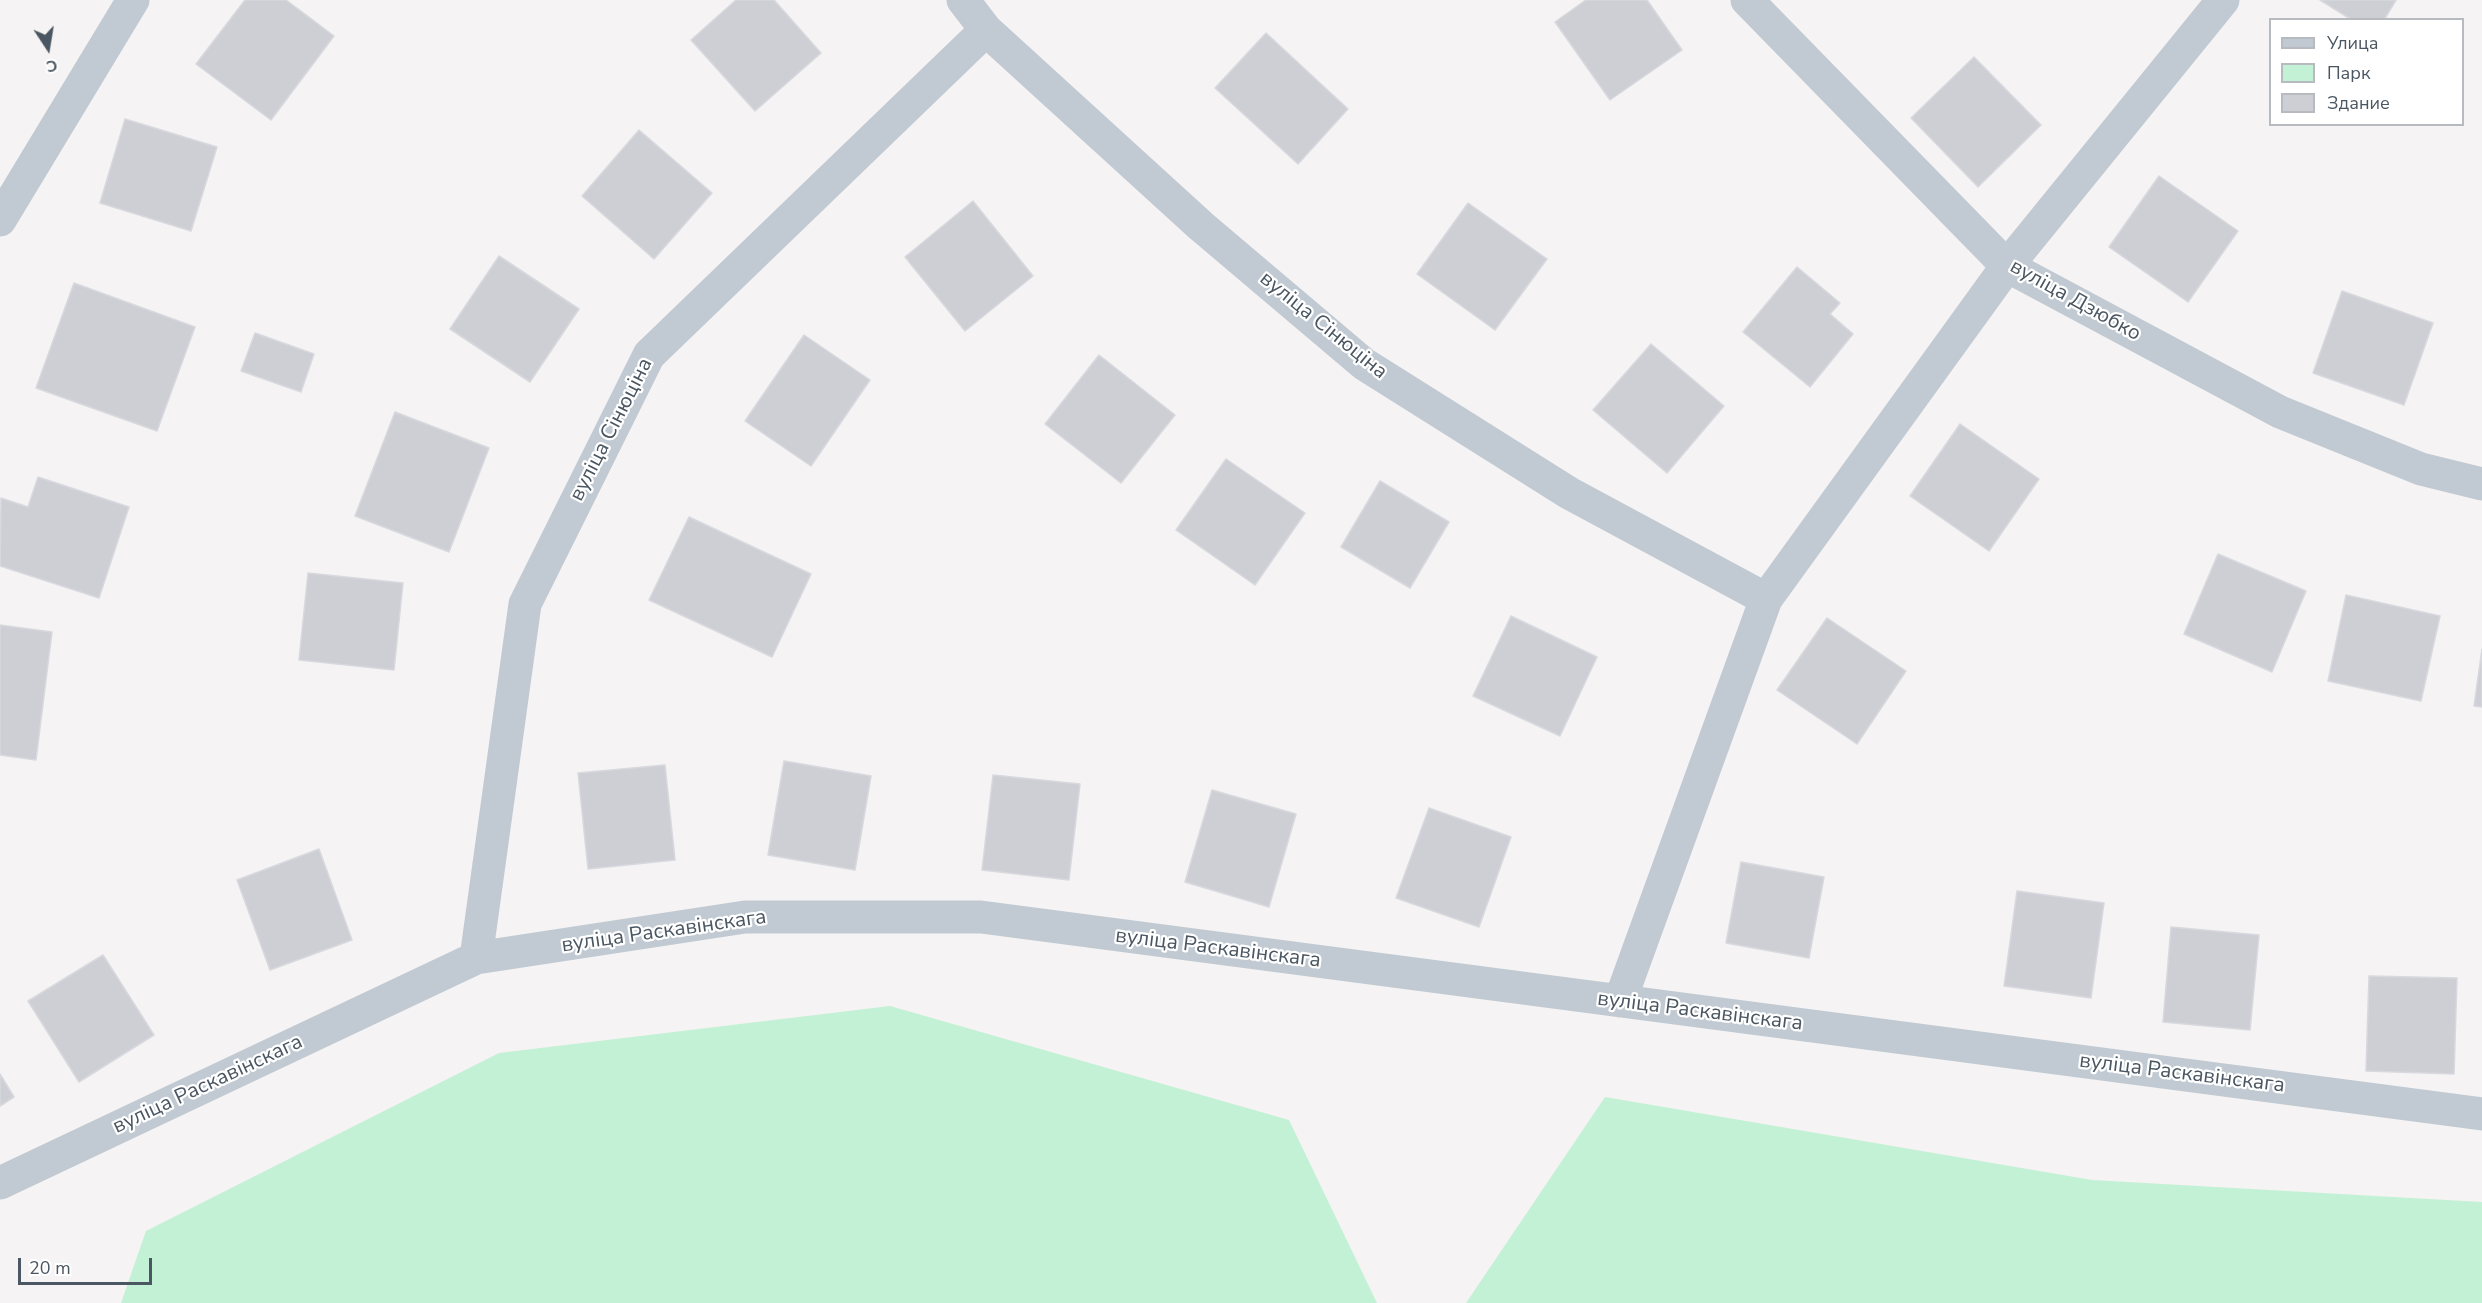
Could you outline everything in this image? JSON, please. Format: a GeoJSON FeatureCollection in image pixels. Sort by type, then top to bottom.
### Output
{"type":"FeatureCollection","features":[{"type":"Feature","properties":{"kind":"street"},"geometry":{"type":"LineString","coordinates":[[0,220],[133,0]]}},
{"type":"Feature","properties":{"kind":"street","name":"вуліца Сінюціна"},"geometry":{"type":"LineString","coordinates":[[963,0],[986,30],[1201,226],[1364,364],[1569,493],[1766,599]]}},
{"type":"Feature","properties":{"kind":"street","name":"вуліца Дзюбко"},"geometry":{"type":"LineString","coordinates":[[1748,0],[2007,266],[2280,412],[2421,469],[2482,484]]}},
{"type":"Feature","properties":{"kind":"street"},"geometry":{"type":"LineString","coordinates":[[1620,1001],[1766,599],[2007,266],[2223,0]]}},
{"type":"Feature","properties":{"kind":"street","name":"вуліца Сінюціна"},"geometry":{"type":"LineString","coordinates":[[476,958],[525,604],[649,355],[986,30]]}},
{"type":"Feature","properties":{"kind":"street","name":"вуліца Раскавінскага"},"geometry":{"type":"LineString","coordinates":[[0,1183],[476,958],[745,916],[981,917],[2482,1114]]}},
{"type":"Feature","properties":{"kind":"green space"},"geometry":{"type":"Polygon","coordinates":[[[890,1006],[1289,1120],[1377,1303],[121,1303],[146,1231],[499,1053],[890,1006]]]}},
{"type":"Feature","properties":{"kind":"green space"},"geometry":{"type":"Polygon","coordinates":[[[1605,1097],[2092,1180],[2482,1202],[2482,1303],[1466,1303],[1605,1097]]]}},
{"type":"Feature","properties":{"kind":"building"},"geometry":{"type":"Polygon","coordinates":[[[245,0],[286,0],[334,36],[271,120],[196,64],[245,0]]]}},
{"type":"Feature","properties":{"kind":"building"},"geometry":{"type":"Polygon","coordinates":[[[736,0],[774,0],[821,53],[755,111],[691,40],[736,0]]]}},
{"type":"Feature","properties":{"kind":"building"},"geometry":{"type":"Polygon","coordinates":[[[1586,0],[1647,0],[1682,50],[1610,100],[1555,22],[1586,0]]]}},
{"type":"Feature","properties":{"kind":"building"},"geometry":{"type":"Polygon","coordinates":[[[2320,0],[2396,0],[2385,18],[2349,18],[2320,0]]]}},
{"type":"Feature","properties":{"kind":"building"},"geometry":{"type":"Polygon","coordinates":[[[1266,33],[1348,109],[1298,164],[1215,88],[1266,33]]]}},
{"type":"Feature","properties":{"kind":"building"},"geometry":{"type":"Polygon","coordinates":[[[1974,57],[2041,125],[1978,187],[1911,118],[1974,57]]]}},
{"type":"Feature","properties":{"kind":"building"},"geometry":{"type":"Polygon","coordinates":[[[125,119],[217,147],[191,231],[100,203],[125,119]]]}},
{"type":"Feature","properties":{"kind":"building"},"geometry":{"type":"Polygon","coordinates":[[[639,130],[712,193],[654,259],[582,196],[639,130]]]}},
{"type":"Feature","properties":{"kind":"building"},"geometry":{"type":"Polygon","coordinates":[[[2159,176],[2238,231],[2188,302],[2109,247],[2159,176]]]}},
{"type":"Feature","properties":{"kind":"building"},"geometry":{"type":"Polygon","coordinates":[[[973,201],[1033,276],[965,331],[905,257],[973,201]]]}},
{"type":"Feature","properties":{"kind":"building"},"geometry":{"type":"Polygon","coordinates":[[[1468,203],[1547,259],[1495,330],[1417,274],[1468,203]]]}},
{"type":"Feature","properties":{"kind":"building"},"geometry":{"type":"Polygon","coordinates":[[[499,256],[579,309],[530,382],[450,329],[499,256]]]}},
{"type":"Feature","properties":{"kind":"building"},"geometry":{"type":"Polygon","coordinates":[[[1797,267],[1840,303],[1830,314],[1853,334],[1810,387],[1743,332],[1797,267]]]}},
{"type":"Feature","properties":{"kind":"building"},"geometry":{"type":"Polygon","coordinates":[[[74,283],[195,327],[157,431],[36,388],[74,283]]]}},
{"type":"Feature","properties":{"kind":"building"},"geometry":{"type":"Polygon","coordinates":[[[2342,291],[2433,323],[2404,405],[2313,373],[2342,291]]]}},
{"type":"Feature","properties":{"kind":"building"},"geometry":{"type":"Polygon","coordinates":[[[255,333],[314,354],[301,392],[241,371],[255,333]]]}},
{"type":"Feature","properties":{"kind":"building"},"geometry":{"type":"Polygon","coordinates":[[[804,335],[870,380],[811,466],[745,421],[804,335]]]}},
{"type":"Feature","properties":{"kind":"building"},"geometry":{"type":"Polygon","coordinates":[[[1651,344],[1724,406],[1667,473],[1593,410],[1651,344]]]}},
{"type":"Feature","properties":{"kind":"building"},"geometry":{"type":"Polygon","coordinates":[[[1099,355],[1175,415],[1121,483],[1045,424],[1099,355]]]}},
{"type":"Feature","properties":{"kind":"building"},"geometry":{"type":"Polygon","coordinates":[[[395,412],[489,448],[449,552],[355,516],[395,412]]]}},
{"type":"Feature","properties":{"kind":"building"},"geometry":{"type":"Polygon","coordinates":[[[1960,424],[2039,479],[1989,551],[1910,496],[1960,424]]]}},
{"type":"Feature","properties":{"kind":"building"},"geometry":{"type":"Polygon","coordinates":[[[1226,459],[1305,513],[1255,585],[1176,530],[1226,459]]]}},
{"type":"Feature","properties":{"kind":"building"},"geometry":{"type":"Polygon","coordinates":[[[38,477],[129,507],[99,598],[0,566],[1,498],[28,507],[38,477]]]}},
{"type":"Feature","properties":{"kind":"building"},"geometry":{"type":"Polygon","coordinates":[[[1380,481],[1449,522],[1410,588],[1341,547],[1380,481]]]}},
{"type":"Feature","properties":{"kind":"building"},"geometry":{"type":"Polygon","coordinates":[[[689,517],[811,574],[772,657],[649,600],[689,517]]]}},
{"type":"Feature","properties":{"kind":"building"},"geometry":{"type":"Polygon","coordinates":[[[2218,554],[2306,591],[2272,672],[2184,634],[2218,554]]]}},
{"type":"Feature","properties":{"kind":"building"},"geometry":{"type":"Polygon","coordinates":[[[308,573],[403,583],[394,670],[299,660],[308,573]]]}},
{"type":"Feature","properties":{"kind":"building"},"geometry":{"type":"Polygon","coordinates":[[[2346,595],[2440,616],[2421,701],[2328,681],[2346,595]]]}},
{"type":"Feature","properties":{"kind":"building"},"geometry":{"type":"Polygon","coordinates":[[[1511,616],[1597,657],[1560,736],[1473,696],[1511,616]]]}},
{"type":"Feature","properties":{"kind":"building"},"geometry":{"type":"Polygon","coordinates":[[[1827,618],[1906,671],[1857,744],[1777,690],[1827,618]]]}},
{"type":"Feature","properties":{"kind":"building"},"geometry":{"type":"Polygon","coordinates":[[[0,625],[52,632],[36,760],[0,755],[0,625]]]}},
{"type":"Feature","properties":{"kind":"building"},"geometry":{"type":"Polygon","coordinates":[[[2482,649],[2482,707],[2474,706],[2482,649]]]}},
{"type":"Feature","properties":{"kind":"building"},"geometry":{"type":"Polygon","coordinates":[[[784,761],[871,776],[855,870],[768,855],[784,761]]]}},
{"type":"Feature","properties":{"kind":"building"},"geometry":{"type":"Polygon","coordinates":[[[665,765],[675,860],[588,869],[578,773],[665,765]]]}},
{"type":"Feature","properties":{"kind":"building"},"geometry":{"type":"Polygon","coordinates":[[[993,775],[1080,784],[1069,880],[982,870],[993,775]]]}},
{"type":"Feature","properties":{"kind":"building"},"geometry":{"type":"Polygon","coordinates":[[[1212,790],[1296,814],[1269,907],[1185,882],[1212,790]]]}},
{"type":"Feature","properties":{"kind":"building"},"geometry":{"type":"Polygon","coordinates":[[[1429,808],[1511,837],[1479,927],[1396,898],[1429,808]]]}},
{"type":"Feature","properties":{"kind":"building"},"geometry":{"type":"Polygon","coordinates":[[[319,849],[352,940],[270,970],[237,880],[319,849]]]}},
{"type":"Feature","properties":{"kind":"building"},"geometry":{"type":"Polygon","coordinates":[[[1741,862],[1824,877],[1809,958],[1726,943],[1741,862]]]}},
{"type":"Feature","properties":{"kind":"building"},"geometry":{"type":"Polygon","coordinates":[[[2017,891],[2104,903],[2091,998],[2004,986],[2017,891]]]}},
{"type":"Feature","properties":{"kind":"building"},"geometry":{"type":"Polygon","coordinates":[[[2171,927],[2259,935],[2250,1030],[2163,1022],[2171,927]]]}},
{"type":"Feature","properties":{"kind":"building"},"geometry":{"type":"Polygon","coordinates":[[[103,955],[154,1035],[79,1082],[28,1001],[103,955]]]}},
{"type":"Feature","properties":{"kind":"building"},"geometry":{"type":"Polygon","coordinates":[[[2369,976],[2457,978],[2454,1074],[2366,1071],[2369,976]]]}},
{"type":"Feature","properties":{"kind":"building"},"geometry":{"type":"Polygon","coordinates":[[[0,1074],[14,1097],[0,1106],[0,1074]]]}}]}
